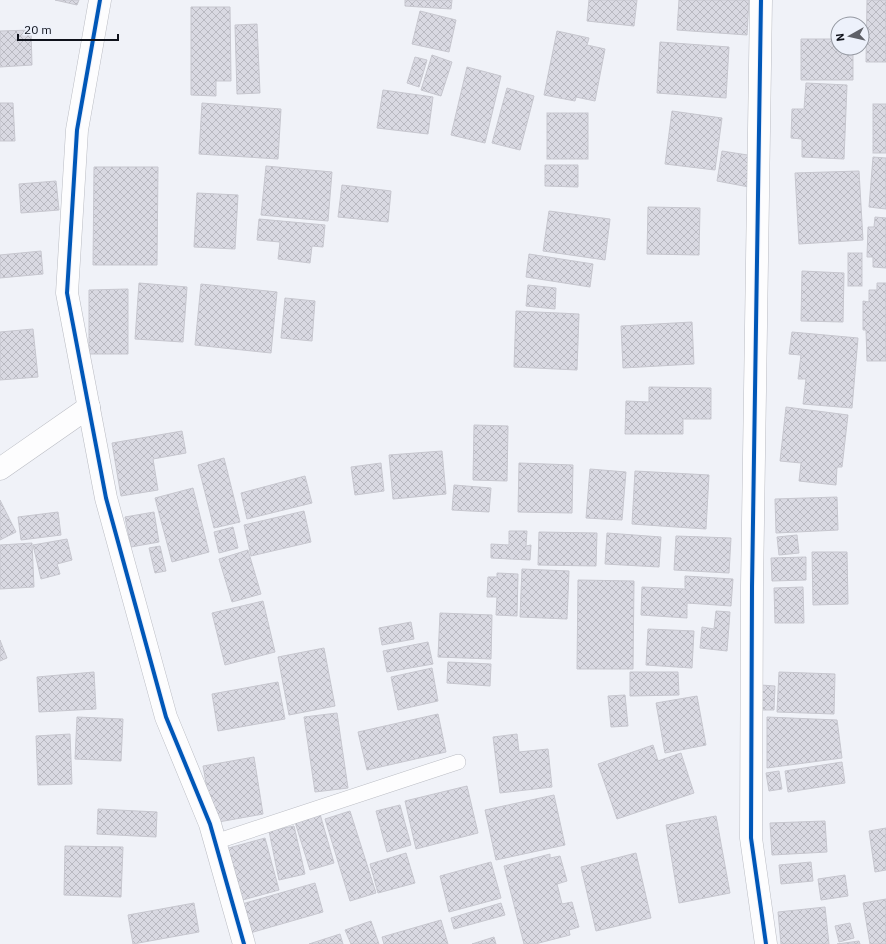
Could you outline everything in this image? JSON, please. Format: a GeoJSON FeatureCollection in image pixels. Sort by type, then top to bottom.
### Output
{"type":"FeatureCollection","features":[{"type":"Feature","properties":{"kind":"street"},"geometry":{"type":"LineString","coordinates":[[100,0],[77,130],[67,293],[106,498],[166,717],[210,824],[244,944]]}},
{"type":"Feature","properties":{"kind":"street"},"geometry":{"type":"LineString","coordinates":[[761,0],[752,587],[751,838],[766,944]]}},
{"type":"Feature","properties":{"kind":"street"},"geometry":{"type":"LineString","coordinates":[[0,469],[89,407]]}},
{"type":"Feature","properties":{"kind":"lane"},"geometry":{"type":"LineString","coordinates":[[215,842],[458,762]]}},
{"type":"Feature","properties":{"kind":"building"},"geometry":{"type":"Polygon","coordinates":[[[55,0],[79,0],[77,5],[55,0]]]}},
{"type":"Feature","properties":{"kind":"building"},"geometry":{"type":"Polygon","coordinates":[[[405,0],[452,0],[451,9],[405,6],[405,0]]]}},
{"type":"Feature","properties":{"kind":"building"},"geometry":{"type":"Polygon","coordinates":[[[589,0],[637,0],[634,26],[587,21],[589,0]]]}},
{"type":"Feature","properties":{"kind":"building"},"geometry":{"type":"Polygon","coordinates":[[[679,0],[749,0],[747,35],[677,30],[679,0]]]}},
{"type":"Feature","properties":{"kind":"building"},"geometry":{"type":"Polygon","coordinates":[[[867,0],[886,0],[886,62],[866,62],[866,56],[870,56],[870,16],[867,16],[867,0]]]}},
{"type":"Feature","properties":{"kind":"building"},"geometry":{"type":"Polygon","coordinates":[[[191,7],[230,7],[231,81],[216,81],[216,96],[191,95],[191,7]]]}},
{"type":"Feature","properties":{"kind":"building"},"geometry":{"type":"Polygon","coordinates":[[[420,11],[456,20],[449,52],[412,44],[420,11]]]}},
{"type":"Feature","properties":{"kind":"building"},"geometry":{"type":"Polygon","coordinates":[[[257,24],[260,93],[237,94],[235,25],[257,24]]]}},
{"type":"Feature","properties":{"kind":"building"},"geometry":{"type":"Polygon","coordinates":[[[31,30],[32,65],[0,67],[0,31],[31,30]]]}},
{"type":"Feature","properties":{"kind":"building"},"geometry":{"type":"Polygon","coordinates":[[[557,31],[589,38],[587,45],[605,49],[595,101],[576,97],[575,101],[544,95],[557,31]]]}},
{"type":"Feature","properties":{"kind":"building"},"geometry":{"type":"Polygon","coordinates":[[[801,39],[830,39],[830,56],[853,56],[853,80],[801,80],[801,39]]]}},
{"type":"Feature","properties":{"kind":"building"},"geometry":{"type":"Polygon","coordinates":[[[660,42],[729,47],[726,98],[657,93],[660,42]]]}},
{"type":"Feature","properties":{"kind":"building"},"geometry":{"type":"Polygon","coordinates":[[[432,55],[452,62],[441,96],[421,90],[432,55]]]}},
{"type":"Feature","properties":{"kind":"building"},"geometry":{"type":"Polygon","coordinates":[[[415,57],[427,60],[419,87],[407,83],[415,57]]]}},
{"type":"Feature","properties":{"kind":"building"},"geometry":{"type":"Polygon","coordinates":[[[467,67],[501,76],[485,143],[451,135],[467,67]]]}},
{"type":"Feature","properties":{"kind":"building"},"geometry":{"type":"Polygon","coordinates":[[[806,83],[847,85],[844,159],[802,157],[802,139],[791,138],[792,109],[804,109],[806,83]]]}},
{"type":"Feature","properties":{"kind":"building"},"geometry":{"type":"Polygon","coordinates":[[[507,88],[534,96],[520,150],[492,143],[507,88]]]}},
{"type":"Feature","properties":{"kind":"building"},"geometry":{"type":"Polygon","coordinates":[[[383,90],[433,97],[428,134],[377,128],[383,90]]]}},
{"type":"Feature","properties":{"kind":"building"},"geometry":{"type":"Polygon","coordinates":[[[0,103],[13,103],[15,141],[0,141],[0,103]]]}},
{"type":"Feature","properties":{"kind":"building"},"geometry":{"type":"Polygon","coordinates":[[[202,103],[281,109],[278,159],[199,154],[202,103]]]}},
{"type":"Feature","properties":{"kind":"building"},"geometry":{"type":"Polygon","coordinates":[[[873,104],[886,104],[886,153],[873,153],[873,104]]]}},
{"type":"Feature","properties":{"kind":"building"},"geometry":{"type":"Polygon","coordinates":[[[672,111],[722,118],[715,170],[665,164],[672,111]]]}},
{"type":"Feature","properties":{"kind":"building"},"geometry":{"type":"Polygon","coordinates":[[[547,113],[588,113],[588,159],[547,159],[547,113]]]}},
{"type":"Feature","properties":{"kind":"building"},"geometry":{"type":"Polygon","coordinates":[[[722,151],[754,156],[749,187],[717,181],[722,151]]]}},
{"type":"Feature","properties":{"kind":"building"},"geometry":{"type":"Polygon","coordinates":[[[873,157],[886,158],[886,209],[869,207],[873,157]]]}},
{"type":"Feature","properties":{"kind":"building"},"geometry":{"type":"Polygon","coordinates":[[[545,165],[578,165],[578,187],[545,186],[545,165]]]}},
{"type":"Feature","properties":{"kind":"building"},"geometry":{"type":"Polygon","coordinates":[[[266,166],[332,172],[328,221],[261,215],[266,166]]]}},
{"type":"Feature","properties":{"kind":"building"},"geometry":{"type":"Polygon","coordinates":[[[94,167],[158,167],[157,265],[93,265],[94,167]]]}},
{"type":"Feature","properties":{"kind":"building"},"geometry":{"type":"Polygon","coordinates":[[[859,171],[863,240],[799,244],[795,173],[859,171]]]}},
{"type":"Feature","properties":{"kind":"building"},"geometry":{"type":"Polygon","coordinates":[[[56,181],[59,210],[21,213],[19,184],[56,181]]]}},
{"type":"Feature","properties":{"kind":"building"},"geometry":{"type":"Polygon","coordinates":[[[342,185],[391,191],[388,222],[338,217],[342,185]]]}},
{"type":"Feature","properties":{"kind":"building"},"geometry":{"type":"Polygon","coordinates":[[[197,193],[238,195],[235,249],[194,247],[197,193]]]}},
{"type":"Feature","properties":{"kind":"building"},"geometry":{"type":"Polygon","coordinates":[[[648,207],[700,208],[699,255],[647,254],[648,207]]]}},
{"type":"Feature","properties":{"kind":"building"},"geometry":{"type":"Polygon","coordinates":[[[549,211],[610,219],[605,260],[543,251],[549,211]]]}},
{"type":"Feature","properties":{"kind":"building"},"geometry":{"type":"Polygon","coordinates":[[[875,217],[886,218],[886,268],[873,267],[873,257],[867,257],[868,227],[874,227],[875,217]]]}},
{"type":"Feature","properties":{"kind":"building"},"geometry":{"type":"Polygon","coordinates":[[[259,219],[325,225],[323,247],[312,246],[310,263],[278,259],[280,242],[257,240],[259,219]]]}},
{"type":"Feature","properties":{"kind":"building"},"geometry":{"type":"Polygon","coordinates":[[[41,251],[43,274],[0,278],[0,255],[41,251]]]}},
{"type":"Feature","properties":{"kind":"building"},"geometry":{"type":"Polygon","coordinates":[[[848,253],[862,253],[862,286],[848,286],[848,253]]]}},
{"type":"Feature","properties":{"kind":"building"},"geometry":{"type":"Polygon","coordinates":[[[529,254],[593,264],[590,287],[526,277],[529,254]]]}},
{"type":"Feature","properties":{"kind":"building"},"geometry":{"type":"Polygon","coordinates":[[[802,271],[844,273],[843,322],[801,321],[802,271]]]}},
{"type":"Feature","properties":{"kind":"building"},"geometry":{"type":"Polygon","coordinates":[[[139,283],[187,287],[183,342],[135,339],[139,283]]]}},
{"type":"Feature","properties":{"kind":"building"},"geometry":{"type":"Polygon","coordinates":[[[877,283],[886,283],[886,361],[867,361],[866,330],[863,330],[863,301],[869,302],[869,290],[877,290],[877,283]]]}},
{"type":"Feature","properties":{"kind":"building"},"geometry":{"type":"Polygon","coordinates":[[[201,284],[277,292],[271,353],[195,345],[201,284]]]}},
{"type":"Feature","properties":{"kind":"building"},"geometry":{"type":"Polygon","coordinates":[[[528,285],[556,288],[555,309],[526,306],[528,285]]]}},
{"type":"Feature","properties":{"kind":"building"},"geometry":{"type":"Polygon","coordinates":[[[128,289],[128,354],[89,354],[89,290],[128,289]]]}},
{"type":"Feature","properties":{"kind":"building"},"geometry":{"type":"Polygon","coordinates":[[[285,298],[315,301],[312,341],[281,338],[285,298]]]}},
{"type":"Feature","properties":{"kind":"building"},"geometry":{"type":"Polygon","coordinates":[[[516,311],[579,314],[577,370],[514,367],[516,311]]]}},
{"type":"Feature","properties":{"kind":"building"},"geometry":{"type":"Polygon","coordinates":[[[692,322],[694,364],[623,368],[621,326],[692,322]]]}},
{"type":"Feature","properties":{"kind":"building"},"geometry":{"type":"Polygon","coordinates":[[[33,329],[38,377],[0,380],[0,332],[33,329]]]}},
{"type":"Feature","properties":{"kind":"building"},"geometry":{"type":"Polygon","coordinates":[[[792,332],[858,338],[852,408],[803,404],[806,379],[798,379],[801,355],[789,354],[792,332]]]}},
{"type":"Feature","properties":{"kind":"building"},"geometry":{"type":"Polygon","coordinates":[[[649,387],[711,388],[711,419],[683,419],[683,434],[625,434],[626,401],[649,402],[649,387]]]}},
{"type":"Feature","properties":{"kind":"building"},"geometry":{"type":"Polygon","coordinates":[[[786,407],[848,415],[842,467],[837,467],[836,485],[799,481],[801,463],[780,461],[786,407]]]}},
{"type":"Feature","properties":{"kind":"building"},"geometry":{"type":"Polygon","coordinates":[[[474,425],[508,426],[507,481],[473,480],[474,425]]]}},
{"type":"Feature","properties":{"kind":"building"},"geometry":{"type":"Polygon","coordinates":[[[182,431],[186,453],[153,459],[158,490],[121,496],[112,443],[182,431]]]}},
{"type":"Feature","properties":{"kind":"building"},"geometry":{"type":"Polygon","coordinates":[[[442,451],[446,494],[393,499],[389,455],[442,451]]]}},
{"type":"Feature","properties":{"kind":"building"},"geometry":{"type":"Polygon","coordinates":[[[224,458],[240,522],[214,528],[198,465],[224,458]]]}},
{"type":"Feature","properties":{"kind":"building"},"geometry":{"type":"Polygon","coordinates":[[[381,463],[384,491],[355,495],[351,467],[381,463]]]}},
{"type":"Feature","properties":{"kind":"building"},"geometry":{"type":"Polygon","coordinates":[[[519,463],[573,465],[572,513],[518,512],[519,463]]]}},
{"type":"Feature","properties":{"kind":"building"},"geometry":{"type":"Polygon","coordinates":[[[590,469],[626,472],[622,520],[586,518],[590,469]]]}},
{"type":"Feature","properties":{"kind":"building"},"geometry":{"type":"Polygon","coordinates":[[[635,471],[709,475],[706,529],[632,524],[635,471]]]}},
{"type":"Feature","properties":{"kind":"building"},"geometry":{"type":"Polygon","coordinates":[[[305,476],[312,503],[247,519],[241,493],[305,476]]]}},
{"type":"Feature","properties":{"kind":"building"},"geometry":{"type":"Polygon","coordinates":[[[454,485],[491,488],[489,512],[452,510],[454,485]]]}},
{"type":"Feature","properties":{"kind":"building"},"geometry":{"type":"Polygon","coordinates":[[[193,488],[209,552],[172,562],[155,498],[193,488]]]}},
{"type":"Feature","properties":{"kind":"building"},"geometry":{"type":"Polygon","coordinates":[[[837,497],[838,530],[776,533],[775,499],[837,497]]]}},
{"type":"Feature","properties":{"kind":"building"},"geometry":{"type":"Polygon","coordinates":[[[0,500],[16,532],[0,540],[0,500]]]}},
{"type":"Feature","properties":{"kind":"building"},"geometry":{"type":"Polygon","coordinates":[[[304,511],[311,542],[251,556],[244,525],[304,511]]]}},
{"type":"Feature","properties":{"kind":"building"},"geometry":{"type":"Polygon","coordinates":[[[58,512],[61,535],[21,540],[18,517],[58,512]]]}},
{"type":"Feature","properties":{"kind":"building"},"geometry":{"type":"Polygon","coordinates":[[[154,512],[159,542],[131,547],[125,517],[154,512]]]}},
{"type":"Feature","properties":{"kind":"building"},"geometry":{"type":"Polygon","coordinates":[[[233,527],[238,548],[219,553],[214,532],[233,527]]]}},
{"type":"Feature","properties":{"kind":"building"},"geometry":{"type":"Polygon","coordinates":[[[509,531],[527,531],[526,546],[531,545],[530,560],[491,558],[491,544],[509,545],[509,531]]]}},
{"type":"Feature","properties":{"kind":"building"},"geometry":{"type":"Polygon","coordinates":[[[539,532],[597,533],[596,566],[538,565],[539,532]]]}},
{"type":"Feature","properties":{"kind":"building"},"geometry":{"type":"Polygon","coordinates":[[[607,533],[661,537],[659,567],[605,564],[607,533]]]}},
{"type":"Feature","properties":{"kind":"building"},"geometry":{"type":"Polygon","coordinates":[[[797,535],[799,553],[779,555],[777,537],[797,535]]]}},
{"type":"Feature","properties":{"kind":"building"},"geometry":{"type":"Polygon","coordinates":[[[676,536],[731,538],[729,573],[674,570],[676,536]]]}},
{"type":"Feature","properties":{"kind":"building"},"geometry":{"type":"Polygon","coordinates":[[[67,539],[72,560],[57,564],[60,574],[41,579],[33,545],[67,539]]]}},
{"type":"Feature","properties":{"kind":"building"},"geometry":{"type":"Polygon","coordinates":[[[32,543],[34,587],[0,589],[0,545],[32,543]]]}},
{"type":"Feature","properties":{"kind":"building"},"geometry":{"type":"Polygon","coordinates":[[[160,546],[166,571],[155,573],[149,548],[160,546]]]}},
{"type":"Feature","properties":{"kind":"building"},"geometry":{"type":"Polygon","coordinates":[[[248,550],[261,594],[232,602],[219,559],[248,550]]]}},
{"type":"Feature","properties":{"kind":"building"},"geometry":{"type":"Polygon","coordinates":[[[812,552],[847,552],[848,604],[813,605],[812,552]]]}},
{"type":"Feature","properties":{"kind":"building"},"geometry":{"type":"Polygon","coordinates":[[[806,557],[806,580],[772,581],[771,558],[806,557]]]}},
{"type":"Feature","properties":{"kind":"building"},"geometry":{"type":"Polygon","coordinates":[[[522,569],[569,571],[567,619],[520,617],[522,569]]]}},
{"type":"Feature","properties":{"kind":"building"},"geometry":{"type":"Polygon","coordinates":[[[497,573],[518,574],[517,616],[496,615],[497,597],[487,597],[488,577],[497,577],[497,573]]]}},
{"type":"Feature","properties":{"kind":"building"},"geometry":{"type":"Polygon","coordinates":[[[685,576],[733,579],[731,606],[687,603],[687,618],[641,615],[642,587],[685,589],[685,576]]]}},
{"type":"Feature","properties":{"kind":"building"},"geometry":{"type":"Polygon","coordinates":[[[578,580],[634,581],[633,669],[577,669],[578,580]]]}},
{"type":"Feature","properties":{"kind":"building"},"geometry":{"type":"Polygon","coordinates":[[[803,587],[804,623],[775,623],[774,588],[803,587]]]}},
{"type":"Feature","properties":{"kind":"building"},"geometry":{"type":"Polygon","coordinates":[[[263,601],[275,652],[225,665],[212,613],[263,601]]]}},
{"type":"Feature","properties":{"kind":"building"},"geometry":{"type":"Polygon","coordinates":[[[716,611],[730,612],[727,651],[700,648],[702,627],[714,629],[716,611]]]}},
{"type":"Feature","properties":{"kind":"building"},"geometry":{"type":"Polygon","coordinates":[[[440,613],[492,615],[491,659],[438,657],[440,613]]]}},
{"type":"Feature","properties":{"kind":"building"},"geometry":{"type":"Polygon","coordinates":[[[411,622],[414,639],[382,645],[379,628],[411,622]]]}},
{"type":"Feature","properties":{"kind":"building"},"geometry":{"type":"Polygon","coordinates":[[[648,629],[694,631],[692,668],[646,665],[648,629]]]}},
{"type":"Feature","properties":{"kind":"building"},"geometry":{"type":"Polygon","coordinates":[[[0,640],[7,658],[0,661],[0,640]]]}},
{"type":"Feature","properties":{"kind":"building"},"geometry":{"type":"Polygon","coordinates":[[[428,642],[433,664],[387,672],[383,651],[428,642]]]}},
{"type":"Feature","properties":{"kind":"building"},"geometry":{"type":"Polygon","coordinates":[[[324,648],[335,706],[289,715],[278,657],[324,648]]]}},
{"type":"Feature","properties":{"kind":"building"},"geometry":{"type":"Polygon","coordinates":[[[448,662],[491,664],[490,686],[447,683],[448,662]]]}},
{"type":"Feature","properties":{"kind":"building"},"geometry":{"type":"Polygon","coordinates":[[[432,668],[438,701],[398,710],[391,677],[432,668]]]}},
{"type":"Feature","properties":{"kind":"building"},"geometry":{"type":"Polygon","coordinates":[[[94,672],[96,709],[39,712],[37,677],[94,672]]]}},
{"type":"Feature","properties":{"kind":"building"},"geometry":{"type":"Polygon","coordinates":[[[630,672],[678,672],[679,695],[630,696],[630,672]]]}},
{"type":"Feature","properties":{"kind":"building"},"geometry":{"type":"Polygon","coordinates":[[[779,672],[835,674],[834,714],[777,712],[779,672]]]}},
{"type":"Feature","properties":{"kind":"building"},"geometry":{"type":"Polygon","coordinates":[[[278,682],[285,719],[218,731],[212,694],[278,682]]]}},
{"type":"Feature","properties":{"kind":"building"},"geometry":{"type":"Polygon","coordinates":[[[761,685],[775,686],[774,710],[760,710],[761,685]]]}},
{"type":"Feature","properties":{"kind":"building"},"geometry":{"type":"Polygon","coordinates":[[[625,695],[628,726],[611,727],[608,696],[625,695]]]}},
{"type":"Feature","properties":{"kind":"building"},"geometry":{"type":"Polygon","coordinates":[[[697,696],[706,745],[665,753],[656,703],[697,696]]]}},
{"type":"Feature","properties":{"kind":"building"},"geometry":{"type":"Polygon","coordinates":[[[337,713],[348,788],[315,792],[304,717],[337,713]]]}},
{"type":"Feature","properties":{"kind":"building"},"geometry":{"type":"Polygon","coordinates":[[[438,714],[446,752],[367,770],[358,732],[438,714]]]}},
{"type":"Feature","properties":{"kind":"building"},"geometry":{"type":"Polygon","coordinates":[[[77,717],[123,719],[121,761],[75,759],[77,717]]]}},
{"type":"Feature","properties":{"kind":"building"},"geometry":{"type":"Polygon","coordinates":[[[767,717],[837,720],[842,758],[767,768],[767,717]]]}},
{"type":"Feature","properties":{"kind":"building"},"geometry":{"type":"Polygon","coordinates":[[[70,734],[72,784],[38,785],[36,736],[70,734]]]}},
{"type":"Feature","properties":{"kind":"building"},"geometry":{"type":"Polygon","coordinates":[[[517,734],[519,752],[548,749],[552,787],[500,793],[493,737],[517,734]]]}},
{"type":"Feature","properties":{"kind":"building"},"geometry":{"type":"Polygon","coordinates":[[[653,745],[658,761],[681,753],[694,793],[617,819],[598,764],[653,745]]]}},
{"type":"Feature","properties":{"kind":"building"},"geometry":{"type":"Polygon","coordinates":[[[254,757],[263,814],[213,823],[203,766],[254,757]]]}},
{"type":"Feature","properties":{"kind":"building"},"geometry":{"type":"Polygon","coordinates":[[[842,762],[845,783],[788,792],[785,771],[842,762]]]}},
{"type":"Feature","properties":{"kind":"building"},"geometry":{"type":"Polygon","coordinates":[[[779,771],[782,789],[769,791],[766,773],[779,771]]]}},
{"type":"Feature","properties":{"kind":"building"},"geometry":{"type":"Polygon","coordinates":[[[467,786],[478,833],[416,849],[405,801],[467,786]]]}},
{"type":"Feature","properties":{"kind":"building"},"geometry":{"type":"Polygon","coordinates":[[[554,795],[565,845],[496,860],[485,810],[554,795]]]}},
{"type":"Feature","properties":{"kind":"building"},"geometry":{"type":"Polygon","coordinates":[[[400,805],[411,845],[387,852],[376,811],[400,805]]]}},
{"type":"Feature","properties":{"kind":"building"},"geometry":{"type":"Polygon","coordinates":[[[98,809],[157,812],[156,837],[97,834],[98,809]]]}},
{"type":"Feature","properties":{"kind":"building"},"geometry":{"type":"Polygon","coordinates":[[[350,811],[376,893],[350,901],[325,819],[350,811]]]}},
{"type":"Feature","properties":{"kind":"building"},"geometry":{"type":"Polygon","coordinates":[[[320,814],[334,863],[310,870],[295,822],[320,814]]]}},
{"type":"Feature","properties":{"kind":"building"},"geometry":{"type":"Polygon","coordinates":[[[716,816],[730,893],[679,903],[666,825],[716,816]]]}},
{"type":"Feature","properties":{"kind":"building"},"geometry":{"type":"Polygon","coordinates":[[[825,821],[827,852],[772,855],[770,823],[825,821]]]}},
{"type":"Feature","properties":{"kind":"building"},"geometry":{"type":"Polygon","coordinates":[[[294,826],[305,874],[279,880],[269,831],[294,826]]]}},
{"type":"Feature","properties":{"kind":"building"},"geometry":{"type":"Polygon","coordinates":[[[886,828],[886,870],[875,872],[869,831],[886,828]]]}},
{"type":"Feature","properties":{"kind":"building"},"geometry":{"type":"Polygon","coordinates":[[[265,838],[279,890],[239,901],[225,849],[265,838]]]}},
{"type":"Feature","properties":{"kind":"building"},"geometry":{"type":"Polygon","coordinates":[[[65,846],[123,847],[121,897],[64,895],[65,846]]]}},
{"type":"Feature","properties":{"kind":"building"},"geometry":{"type":"Polygon","coordinates":[[[406,853],[415,883],[378,893],[370,864],[406,853]]]}},
{"type":"Feature","properties":{"kind":"building"},"geometry":{"type":"Polygon","coordinates":[[[636,853],[651,918],[596,931],[581,867],[636,853]]]}},
{"type":"Feature","properties":{"kind":"building"},"geometry":{"type":"Polygon","coordinates":[[[550,854],[550,858],[560,856],[567,881],[557,884],[562,904],[572,902],[579,927],[569,930],[570,935],[535,944],[524,944],[504,866],[550,854]]]}},
{"type":"Feature","properties":{"kind":"building"},"geometry":{"type":"Polygon","coordinates":[[[491,862],[501,898],[449,912],[440,876],[491,862]]]}},
{"type":"Feature","properties":{"kind":"building"},"geometry":{"type":"Polygon","coordinates":[[[811,862],[813,881],[781,884],[779,865],[811,862]]]}},
{"type":"Feature","properties":{"kind":"building"},"geometry":{"type":"Polygon","coordinates":[[[845,875],[848,896],[821,900],[818,879],[845,875]]]}},
{"type":"Feature","properties":{"kind":"building"},"geometry":{"type":"Polygon","coordinates":[[[315,883],[323,912],[250,933],[242,904],[315,883]]]}},
{"type":"Feature","properties":{"kind":"building"},"geometry":{"type":"Polygon","coordinates":[[[886,899],[886,944],[870,944],[863,903],[886,899]]]}},
{"type":"Feature","properties":{"kind":"building"},"geometry":{"type":"Polygon","coordinates":[[[194,903],[199,932],[133,944],[128,915],[194,903]]]}},
{"type":"Feature","properties":{"kind":"building"},"geometry":{"type":"Polygon","coordinates":[[[501,903],[505,915],[454,929],[451,918],[501,903]]]}},
{"type":"Feature","properties":{"kind":"building"},"geometry":{"type":"Polygon","coordinates":[[[825,907],[829,944],[781,944],[778,912],[825,907]]]}},
{"type":"Feature","properties":{"kind":"building"},"geometry":{"type":"Polygon","coordinates":[[[441,920],[448,944],[384,944],[382,937],[441,920]]]}},
{"type":"Feature","properties":{"kind":"building"},"geometry":{"type":"Polygon","coordinates":[[[371,921],[379,944],[351,944],[345,930],[371,921]]]}},
{"type":"Feature","properties":{"kind":"building"},"geometry":{"type":"Polygon","coordinates":[[[850,923],[854,938],[839,942],[835,926],[850,923]]]}},
{"type":"Feature","properties":{"kind":"building"},"geometry":{"type":"Polygon","coordinates":[[[340,934],[343,944],[309,944],[340,934]]]}},
{"type":"Feature","properties":{"kind":"building"},"geometry":{"type":"Polygon","coordinates":[[[494,937],[496,944],[472,944],[494,937]]]}},
{"type":"Feature","properties":{"kind":"building"},"geometry":{"type":"Polygon","coordinates":[[[859,941],[860,944],[837,944],[859,941]]]}},
{"type":"Feature","properties":{"kind":"cycle path"},"geometry":{"type":"LineString","coordinates":[[100,0],[77,130],[67,293],[106,498],[166,717],[210,824],[244,944]]}},
{"type":"Feature","properties":{"kind":"cycle path"},"geometry":{"type":"LineString","coordinates":[[761,0],[752,587],[751,838],[766,944]]}}]}
